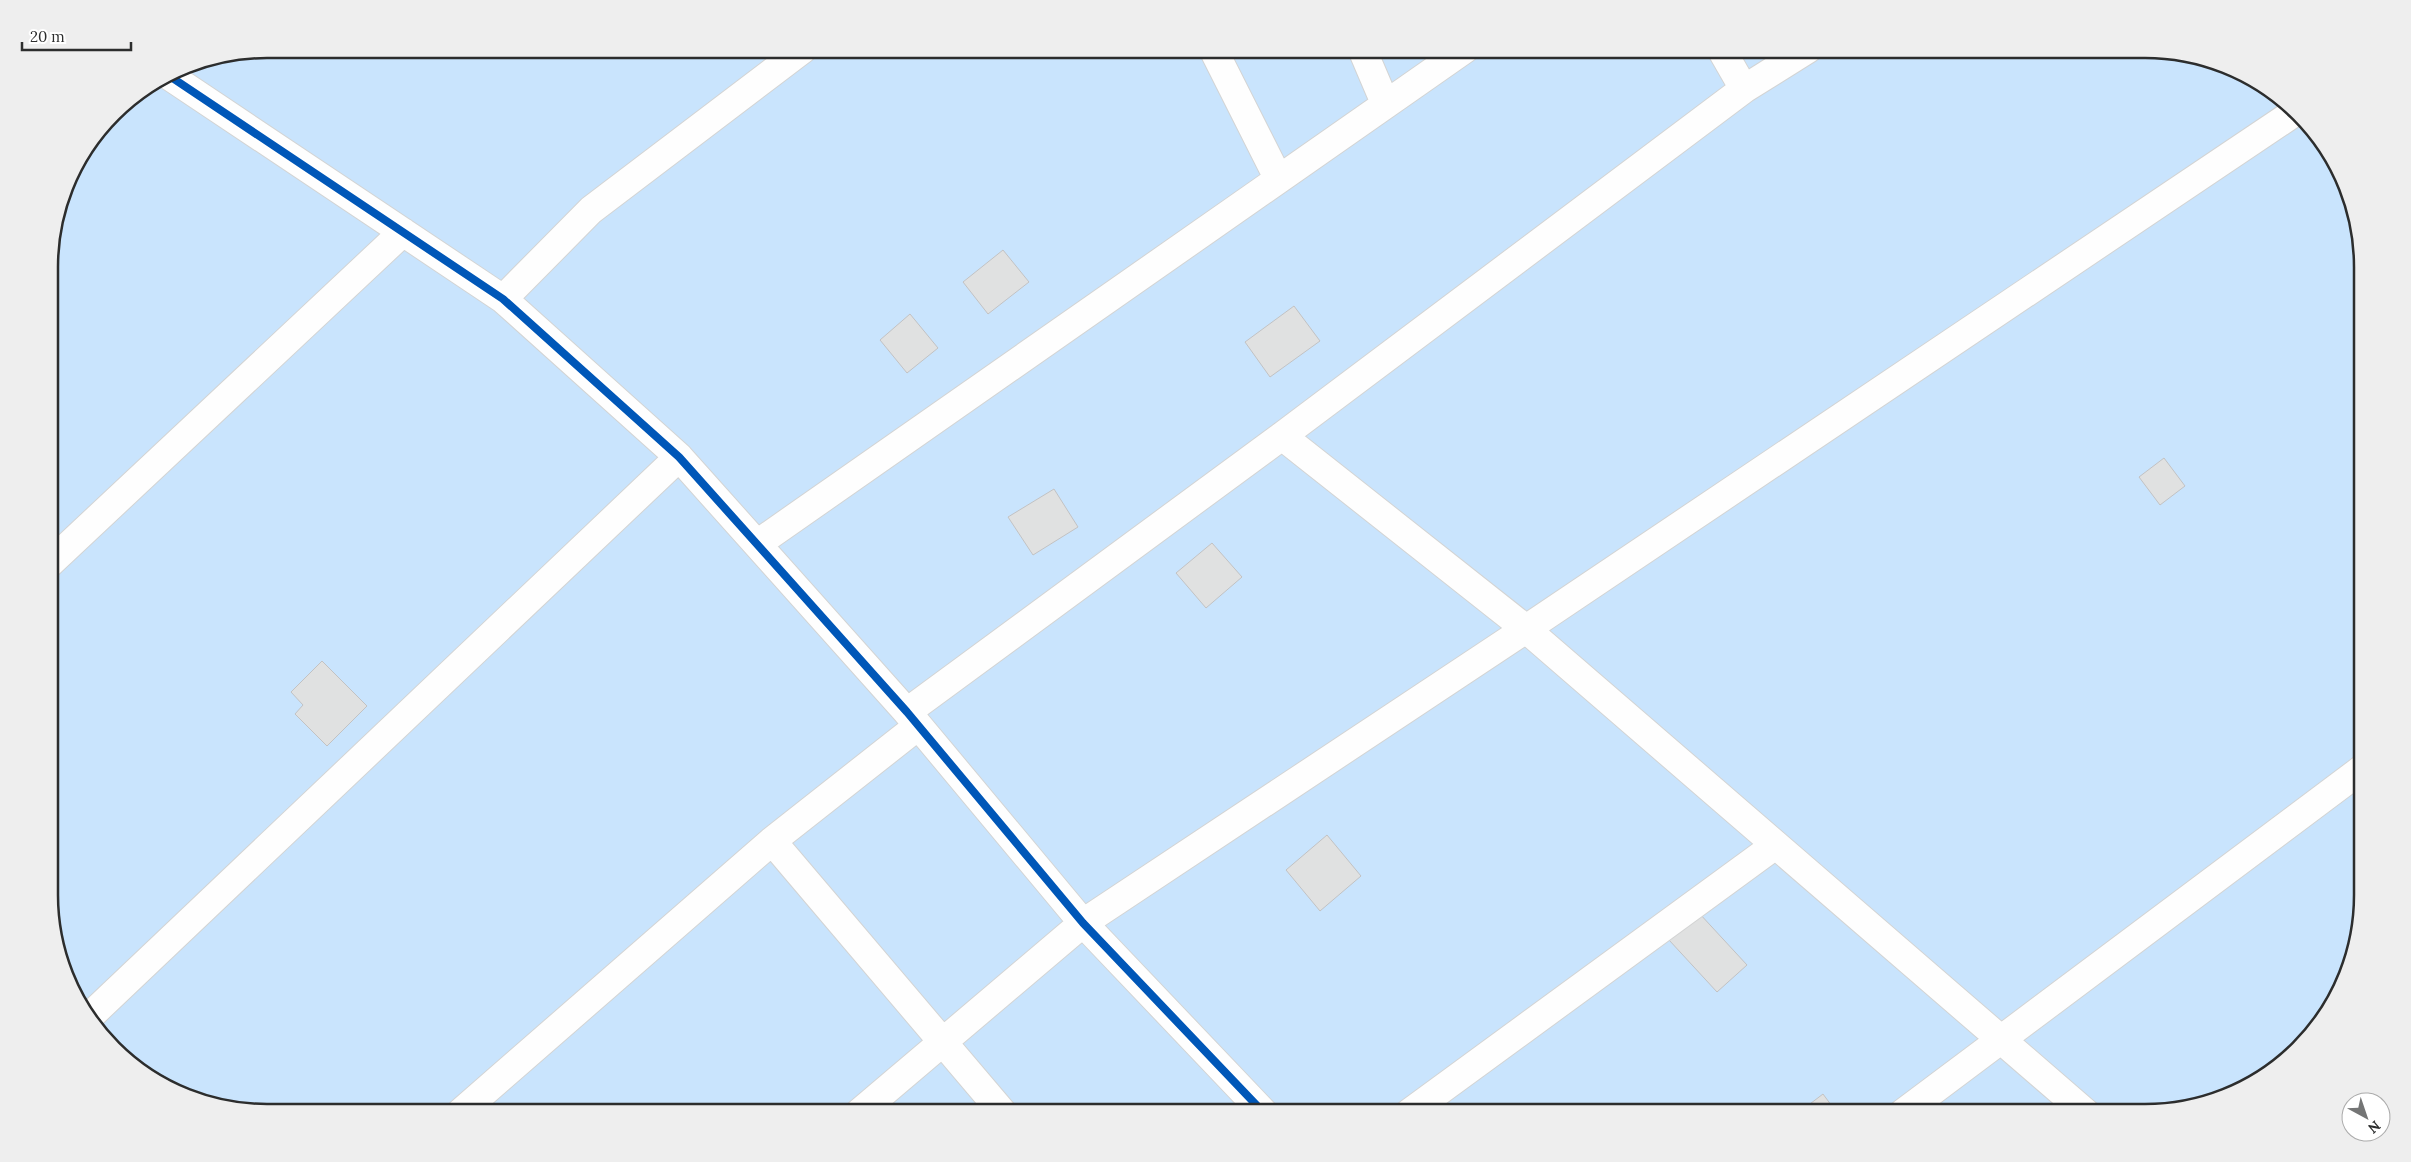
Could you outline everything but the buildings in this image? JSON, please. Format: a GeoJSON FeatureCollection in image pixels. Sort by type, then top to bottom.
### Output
{"type":"FeatureCollection","features":[{"type":"Feature","properties":{"kind":"street"},"geometry":{"type":"LineString","coordinates":[[503,299],[591,210],[791,58]]}},
{"type":"Feature","properties":{"kind":"street"},"geometry":{"type":"LineString","coordinates":[[1218,58],[1278,178]]}},
{"type":"Feature","properties":{"kind":"street"},"geometry":{"type":"LineString","coordinates":[[1366,58],[1385,104]]}},
{"type":"Feature","properties":{"kind":"street"},"geometry":{"type":"LineString","coordinates":[[757,544],[1452,58]]}},
{"type":"Feature","properties":{"kind":"street"},"geometry":{"type":"LineString","coordinates":[[1726,58],[1744,89]]}},
{"type":"Feature","properties":{"kind":"street"},"geometry":{"type":"LineString","coordinates":[[470,1104],[912,720],[1282,436],[1744,89],[1794,58]]}},
{"type":"Feature","properties":{"kind":"street"},"geometry":{"type":"LineString","coordinates":[[174,79],[503,299],[679,457],[912,720],[1083,923],[1255,1104]]}},
{"type":"Feature","properties":{"kind":"street"},"geometry":{"type":"LineString","coordinates":[[870,1104],[1083,923],[1526,630],[2289,116]]}},
{"type":"Feature","properties":{"kind":"street"},"geometry":{"type":"LineString","coordinates":[[58,555],[403,232]]}},
{"type":"Feature","properties":{"kind":"street"},"geometry":{"type":"LineString","coordinates":[[1282,436],[1526,630],[1774,846],[2076,1104]]}},
{"type":"Feature","properties":{"kind":"street"},"geometry":{"type":"LineString","coordinates":[[94,1012],[679,457]]}},
{"type":"Feature","properties":{"kind":"street"},"geometry":{"type":"LineString","coordinates":[[1914,1104],[2354,775]]}},
{"type":"Feature","properties":{"kind":"street"},"geometry":{"type":"LineString","coordinates":[[772,841],[995,1104]]}},
{"type":"Feature","properties":{"kind":"street"},"geometry":{"type":"LineString","coordinates":[[1421,1104],[1774,846]]}},
{"type":"Feature","properties":{"kind":"shaded area"},"geometry":{"type":"Polygon","coordinates":[[[253,58],[2158,58],[2185,62],[2224,73],[2272,101],[2310,139],[2338,187],[2352,240],[2354,267],[2354,895],[2352,922],[2338,975],[2310,1023],[2272,1061],[2224,1089],[2185,1100],[2158,1104],[253,1104],[226,1100],[187,1089],[139,1061],[101,1023],[73,975],[59,922],[58,253],[65,213],[79,174],[101,139],[129,109],[162,86],[187,73],[226,62],[253,58]]]}},
{"type":"Feature","properties":{"kind":"cycle path"},"geometry":{"type":"LineString","coordinates":[[174,79],[503,299],[679,457],[907,712],[1083,923],[1255,1104]]}}]}
